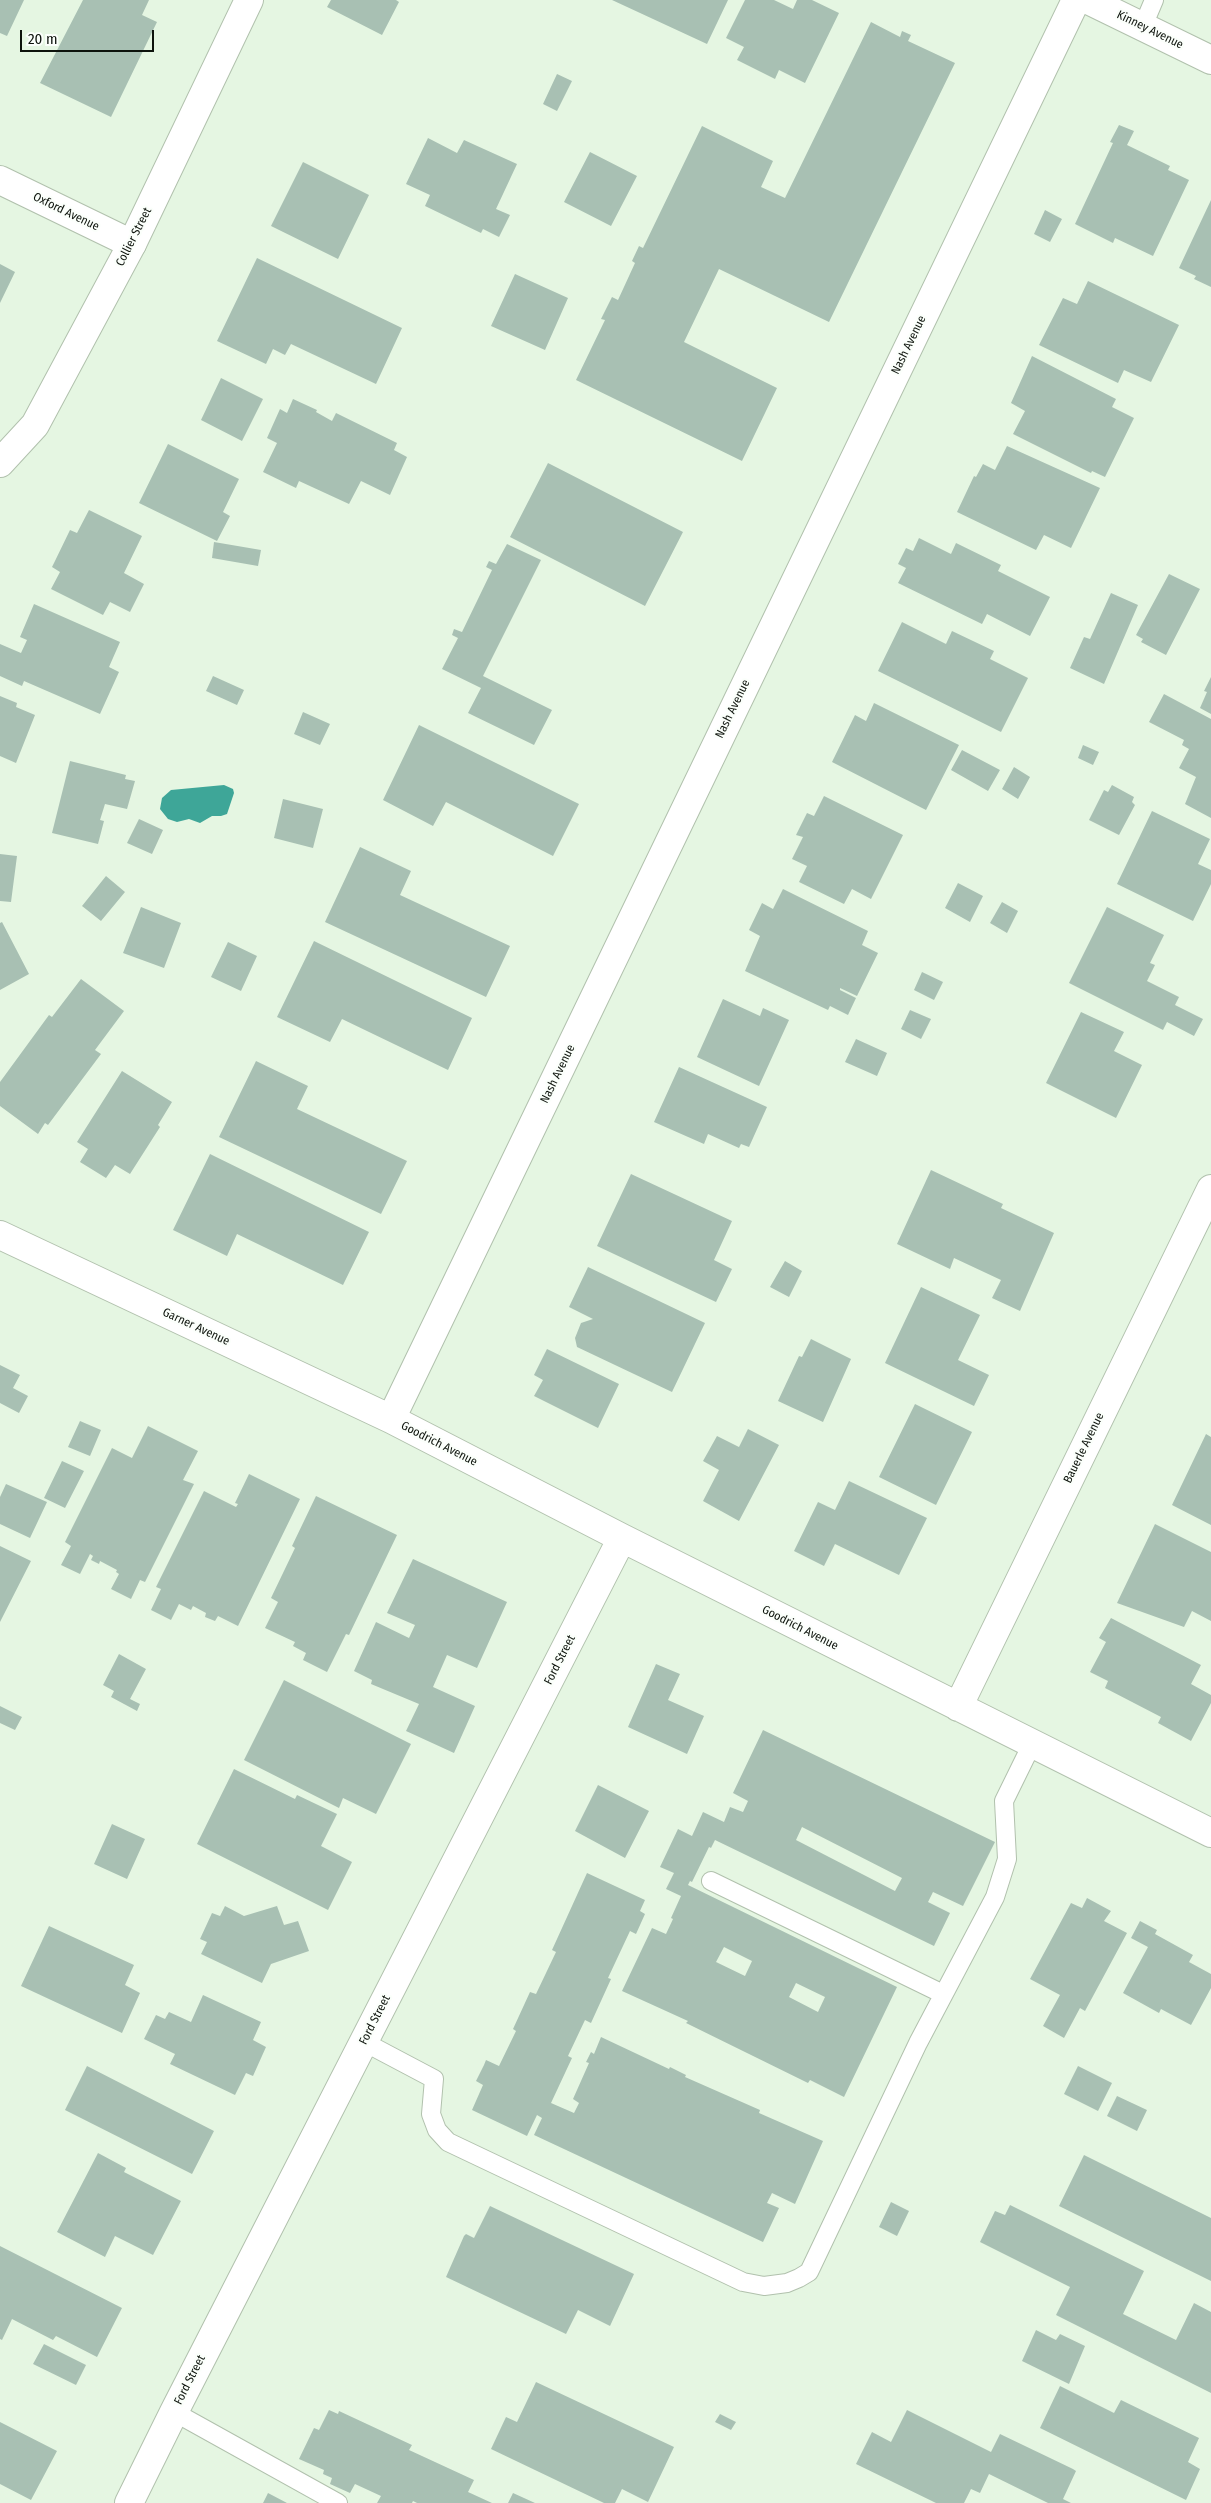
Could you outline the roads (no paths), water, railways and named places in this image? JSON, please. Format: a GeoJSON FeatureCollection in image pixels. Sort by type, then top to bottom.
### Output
{"type":"FeatureCollection","features":[{"type":"Feature","properties":{"kind":"street","name":"Collier Street"},"geometry":{"type":"LineString","coordinates":[[0,463],[35,425],[132,244],[249,0]]}},
{"type":"Feature","properties":{"kind":"street","name":"Nash Avenue"},"geometry":{"type":"LineString","coordinates":[[391,1419],[1076,0]]}},
{"type":"Feature","properties":{"kind":"street","name":"Kinney Avenue"},"geometry":{"type":"LineString","coordinates":[[1088,0],[1211,60]]}},
{"type":"Feature","properties":{"kind":"street","name":"Oxford Avenue"},"geometry":{"type":"LineString","coordinates":[[0,180],[132,244]]}},
{"type":"Feature","properties":{"kind":"street","name":"Bauerle Avenue"},"geometry":{"type":"LineString","coordinates":[[958,1707],[1211,1189]]}},
{"type":"Feature","properties":{"kind":"street","name":"Garner Avenue"},"geometry":{"type":"LineString","coordinates":[[0,1235],[391,1419]]}},
{"type":"Feature","properties":{"kind":"street","name":"Goodrich Avenue"},"geometry":{"type":"LineString","coordinates":[[391,1419],[622,1538],[1211,1833]]}},
{"type":"Feature","properties":{"kind":"street","name":"Ford Street"},"geometry":{"type":"LineString","coordinates":[[129,2503],[622,1538]]}},
{"type":"Feature","properties":{"kind":"lane"},"geometry":{"type":"LineString","coordinates":[[1143,26],[1154,0]]}},
{"type":"Feature","properties":{"kind":"lane"},"geometry":{"type":"LineString","coordinates":[[364,2042],[434,2079],[431,2114],[437,2130],[448,2142],[743,2282],[764,2286],[787,2283],[809,2272],[943,1994],[994,1897],[1007,1859],[1004,1801],[1032,1744]]}},
{"type":"Feature","properties":{"kind":"lane"},"geometry":{"type":"LineString","coordinates":[[711,1881],[943,1994]]}},
{"type":"Feature","properties":{"kind":"lane"},"geometry":{"type":"LineString","coordinates":[[174,2412],[338,2503]]}},
{"type":"Feature","properties":{"kind":"water"},"geometry":{"type":"Polygon","coordinates":[[[224,785],[233,789],[234,793],[227,814],[212,816],[200,823],[189,819],[177,822],[168,819],[160,809],[162,798],[171,790],[224,785]]]}}]}
